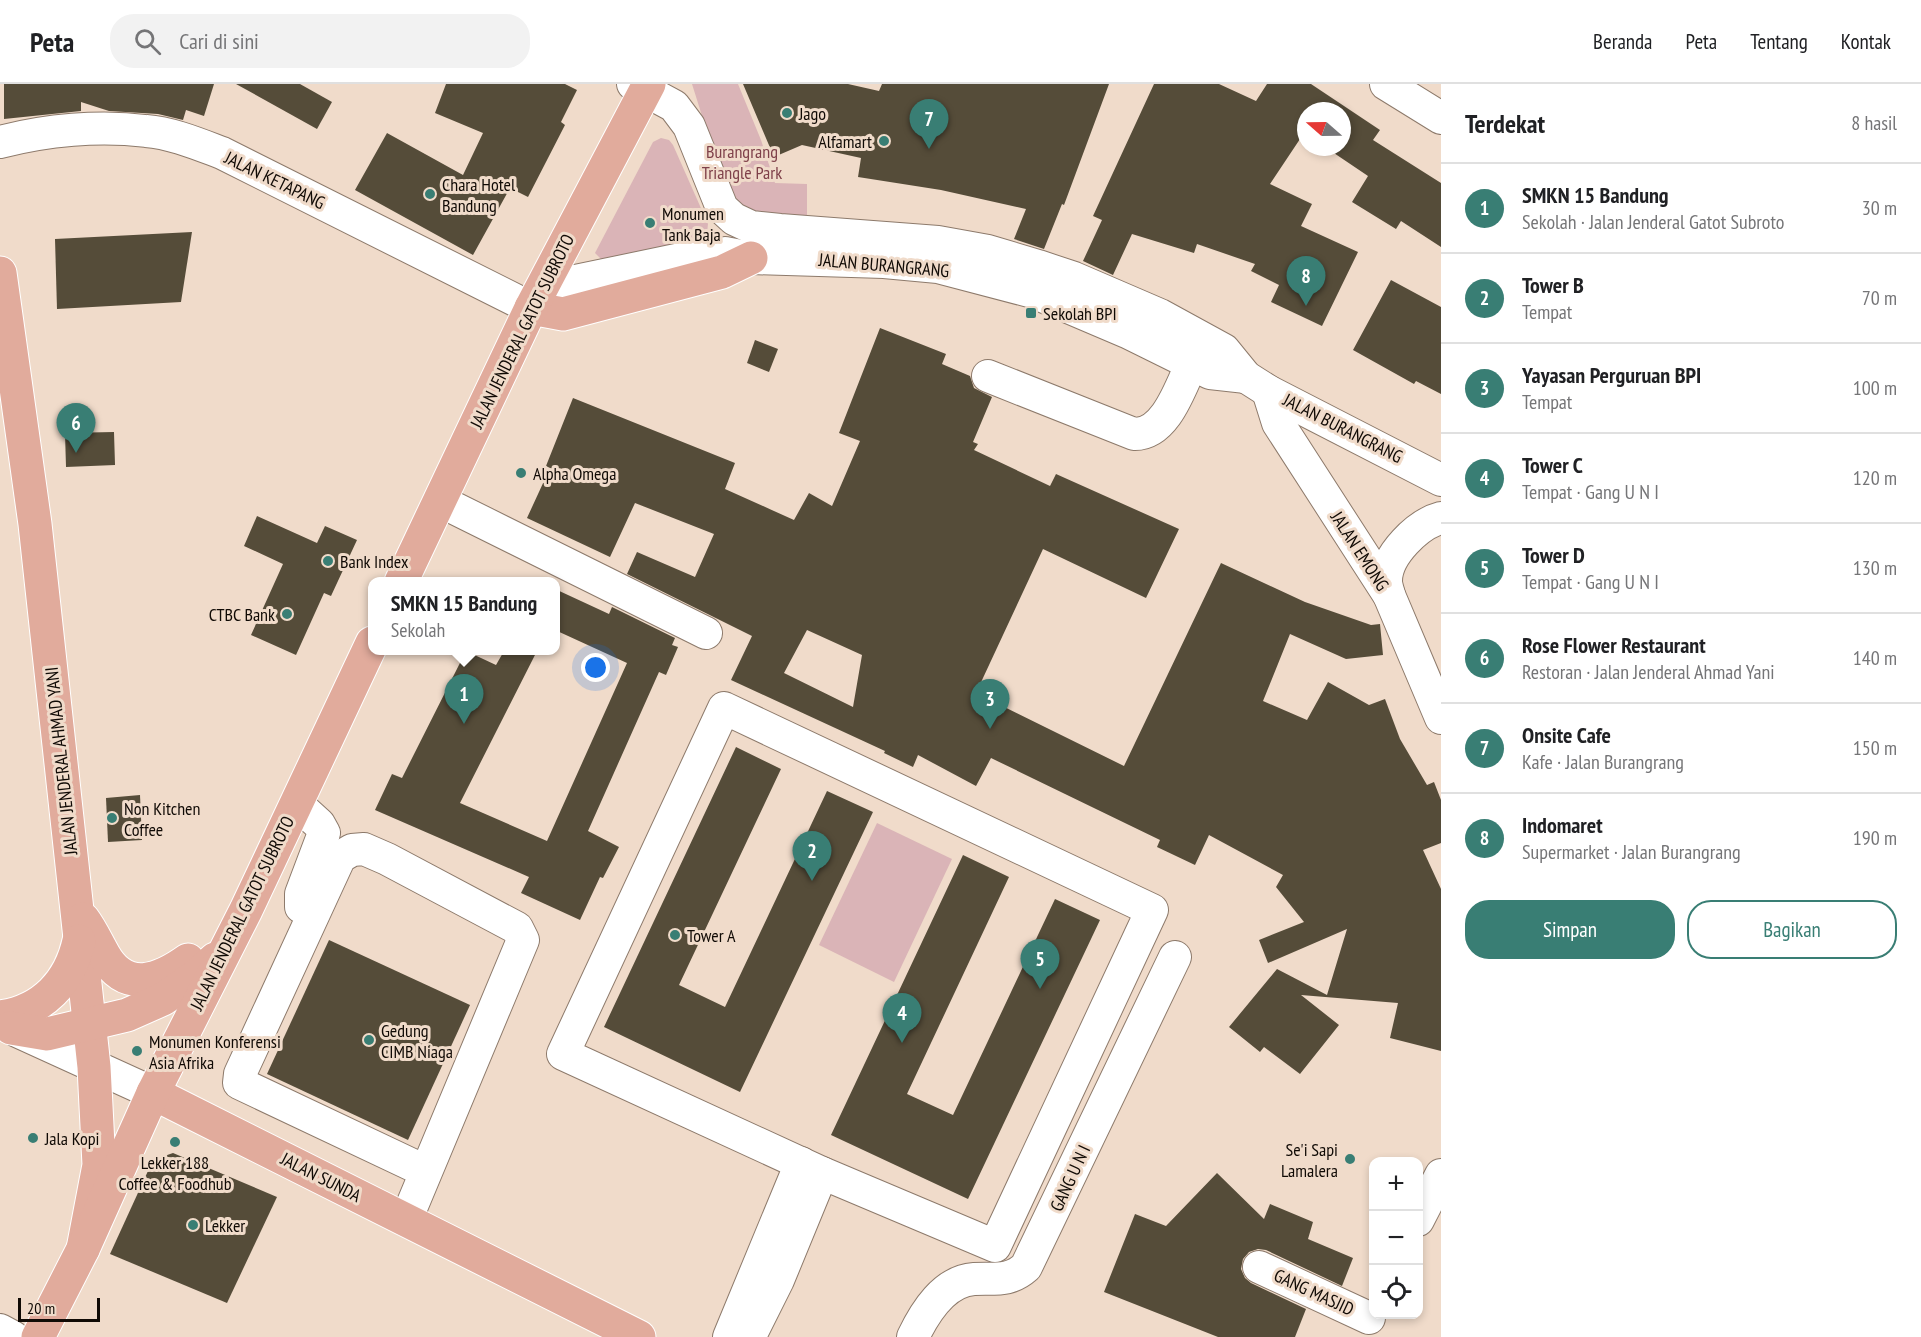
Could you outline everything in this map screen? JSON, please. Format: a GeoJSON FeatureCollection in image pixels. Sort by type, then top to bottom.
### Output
{"type":"FeatureCollection","features":[{"type":"Feature","properties":{"kind":"main road","name":"JALAN JENDERAL GATOT SUBROTO"},"geometry":{"type":"LineString","coordinates":[[404,577],[536,298],[642,86]]}},
{"type":"Feature","properties":{"kind":"main road"},"geometry":{"type":"LineString","coordinates":[[536,298],[563,314],[722,272],[751,258]]}},
{"type":"Feature","properties":{"kind":"main road","name":"JALAN JENDERAL AHMAD YANI"},"geometry":{"type":"LineString","coordinates":[[0,273],[35,524],[94,1067],[99,1165],[83,1249]]}},
{"type":"Feature","properties":{"kind":"main road","name":"JALAN JENDERAL GATOT SUBROTO"},"geometry":{"type":"LineString","coordinates":[[83,1249],[153,1093],[246,910],[368,652]]}},
{"type":"Feature","properties":{"kind":"main road"},"geometry":{"type":"LineString","coordinates":[[78,913],[93,932],[112,966],[127,976],[144,980],[168,975],[198,954],[246,910]]}},
{"type":"Feature","properties":{"kind":"main road"},"geometry":{"type":"LineString","coordinates":[[4,1022],[46,999],[63,982],[74,961],[78,945],[78,913]]}},
{"type":"Feature","properties":{"kind":"main road"},"geometry":{"type":"LineString","coordinates":[[4,1022],[47,1034],[127,1015],[163,999],[196,976],[225,949]]}},
{"type":"Feature","properties":{"kind":"main road","name":"JALAN SUNDA"},"geometry":{"type":"LineString","coordinates":[[153,1093],[639,1337]]}},
{"type":"Feature","properties":{"kind":"main road"},"geometry":{"type":"LineString","coordinates":[[38,1337],[83,1249]]}},
{"type":"Feature","properties":{"kind":"street","name":"JALAN BURANGRANG"},"geometry":{"type":"LineString","coordinates":[[642,86],[674,106],[689,126],[722,208],[734,219],[751,226],[780,230],[938,242],[988,251],[1038,266],[1074,278],[1160,315],[1224,350],[1257,384]]}},
{"type":"Feature","properties":{"kind":"street"},"geometry":{"type":"LineString","coordinates":[[1393,86],[1441,118]]}},
{"type":"Feature","properties":{"kind":"street","name":"JALAN KETAPANG"},"geometry":{"type":"LineString","coordinates":[[0,142],[35,133],[126,129],[148,131],[189,141],[222,153],[536,298]]}},
{"type":"Feature","properties":{"kind":"street","name":"JALAN BURANGRANG"},"geometry":{"type":"LineString","coordinates":[[751,258],[884,262],[938,267],[982,276],[1064,303],[1210,374],[1257,384],[1441,480]]}},
{"type":"Feature","properties":{"kind":"street"},"geometry":{"type":"LineString","coordinates":[[988,376],[1134,434],[1143,434],[1155,428],[1164,417],[1191,365]]}},
{"type":"Feature","properties":{"kind":"street","name":"JALAN EMONG"},"geometry":{"type":"LineString","coordinates":[[1257,384],[1278,423],[1389,595],[1441,718]]}},
{"type":"Feature","properties":{"kind":"street"},"geometry":{"type":"LineString","coordinates":[[440,501],[706,633]]}},
{"type":"Feature","properties":{"kind":"street"},"geometry":{"type":"LineString","coordinates":[[1389,595],[1386,581],[1396,554],[1419,530],[1441,518]]}},
{"type":"Feature","properties":{"kind":"street"},"geometry":{"type":"LineString","coordinates":[[724,708],[1152,910],[995,1246],[812,1168],[563,1054],[724,708]]}},
{"type":"Feature","properties":{"kind":"street"},"geometry":{"type":"LineString","coordinates":[[297,804],[319,824],[324,833],[299,901],[306,927]]}},
{"type":"Feature","properties":{"kind":"street"},"geometry":{"type":"LineString","coordinates":[[406,1220],[421,1187],[424,1171],[523,940],[517,928],[364,849],[352,850],[340,857],[306,927],[240,1074],[239,1083],[424,1171]]}},
{"type":"Feature","properties":{"kind":"street","name":"GANG U N I"},"geometry":{"type":"LineString","coordinates":[[913,1337],[932,1305],[952,1285],[972,1279],[1002,1280],[1017,1275],[1026,1267],[1175,957]]}},
{"type":"Feature","properties":{"kind":"street","name":"JALAN SUNDA"},"geometry":{"type":"LineString","coordinates":[[4,1022],[94,1067],[153,1093]]}},
{"type":"Feature","properties":{"kind":"street"},"geometry":{"type":"LineString","coordinates":[[729,1337],[812,1168]]}},
{"type":"Feature","properties":{"kind":"street"},"geometry":{"type":"LineString","coordinates":[[749,1337],[778,1280],[812,1168]]}},
{"type":"Feature","properties":{"kind":"street"},"geometry":{"type":"LineString","coordinates":[[1423,1212],[1441,1175]]}},
{"type":"Feature","properties":{"kind":"street","name":"GANG MASJID"},"geometry":{"type":"LineString","coordinates":[[1259,1267],[1367,1321]]}},
{"type":"Feature","properties":{"kind":"street"},"geometry":{"type":"LineString","coordinates":[[0,1330],[13,1337]]}},
{"type":"Feature","properties":{"kind":"green space","name":"Burangrang Triangle Park"},"geometry":{"type":"Polygon","coordinates":[[[692,84],[738,84],[761,140],[775,183],[807,184],[807,226],[747,215],[724,186],[692,84]]]}},
{"type":"Feature","properties":{"kind":"green space"},"geometry":{"type":"Polygon","coordinates":[[[661,138],[669,140],[673,145],[708,224],[707,233],[698,241],[602,260],[595,253],[653,142],[661,138]]]}},
{"type":"Feature","properties":{"kind":"green space"},"geometry":{"type":"Polygon","coordinates":[[[877,823],[952,859],[894,982],[819,945],[877,823]]]}},
{"type":"Feature","properties":{"kind":"building"},"geometry":{"type":"Polygon","coordinates":[[[4,84],[214,84],[204,116],[186,110],[183,120],[158,114],[109,111],[81,102],[81,111],[4,119],[4,84]]]}},
{"type":"Feature","properties":{"kind":"building"},"geometry":{"type":"Polygon","coordinates":[[[236,84],[300,84],[332,102],[317,129],[236,84]]]}},
{"type":"Feature","properties":{"kind":"building"},"geometry":{"type":"Polygon","coordinates":[[[446,84],[565,84],[577,90],[561,122],[565,125],[528,197],[510,188],[473,255],[355,190],[387,133],[463,175],[483,133],[435,113],[446,84]]]}},
{"type":"Feature","properties":{"kind":"building"},"geometry":{"type":"Polygon","coordinates":[[[743,84],[848,84],[879,91],[882,84],[1109,84],[1064,205],[1062,204],[1044,249],[1014,239],[1026,209],[941,190],[858,177],[861,158],[802,145],[774,157],[743,84]]]}},
{"type":"Feature","properties":{"kind":"building"},"geometry":{"type":"Polygon","coordinates":[[[1154,84],[1219,84],[1256,101],[1267,84],[1311,84],[1338,102],[1297,102],[1297,144],[1270,184],[1312,204],[1301,226],[1358,252],[1322,326],[1271,302],[1279,285],[1251,271],[1255,264],[1197,244],[1194,253],[1132,234],[1113,275],[1083,261],[1102,220],[1093,216],[1154,84]]]}},
{"type":"Feature","properties":{"kind":"building"},"geometry":{"type":"Polygon","coordinates":[[[1351,111],[1380,130],[1373,140],[1441,183],[1441,247],[1401,221],[1396,229],[1352,202],[1368,176],[1338,156],[1351,156],[1351,111]]]}},
{"type":"Feature","properties":{"kind":"building"},"geometry":{"type":"Polygon","coordinates":[[[192,232],[181,302],[57,309],[55,239],[192,232]]]}},
{"type":"Feature","properties":{"kind":"building"},"geometry":{"type":"Polygon","coordinates":[[[1391,280],[1441,307],[1441,394],[1416,381],[1414,384],[1353,350],[1391,280]]]}},
{"type":"Feature","properties":{"kind":"building"},"geometry":{"type":"Polygon","coordinates":[[[880,328],[946,354],[942,364],[970,376],[974,388],[992,397],[973,442],[978,444],[974,450],[1050,486],[1056,474],[1179,529],[1146,598],[1043,549],[976,693],[1124,766],[1221,563],[1305,602],[1371,625],[1380,624],[1383,655],[1346,659],[1290,634],[1263,701],[1307,720],[1328,682],[1369,705],[1385,699],[1400,739],[1427,785],[1434,782],[1441,800],[1441,843],[1423,850],[1441,889],[1441,1051],[1390,1038],[1398,1003],[1301,995],[1339,1025],[1300,1074],[1264,1047],[1260,1052],[1229,1027],[1277,969],[1327,995],[1347,929],[1268,963],[1259,940],[1304,922],[1276,887],[1283,875],[1209,835],[1195,865],[1157,847],[1160,840],[991,758],[976,786],[918,755],[913,767],[884,753],[885,751],[731,680],[752,636],[627,574],[637,552],[695,577],[714,534],[635,503],[610,557],[527,518],[550,468],[546,466],[573,398],[735,463],[725,489],[794,520],[809,493],[832,506],[860,441],[839,433],[880,328]],[[807,630],[784,673],[853,707],[862,655],[807,630]]]}},
{"type":"Feature","properties":{"kind":"building"},"geometry":{"type":"Polygon","coordinates":[[[755,340],[778,349],[769,372],[747,363],[755,340]]]}},
{"type":"Feature","properties":{"kind":"building"},"geometry":{"type":"Polygon","coordinates":[[[114,432],[115,465],[66,467],[65,433],[114,432]]]}},
{"type":"Feature","properties":{"kind":"building"},"geometry":{"type":"Polygon","coordinates":[[[257,516],[317,543],[325,526],[357,540],[331,596],[324,593],[296,655],[251,635],[283,564],[244,546],[257,516]]]}},
{"type":"Feature","properties":{"kind":"building"},"geometry":{"type":"Polygon","coordinates":[[[560,591],[609,614],[612,607],[675,638],[672,645],[678,647],[666,675],[659,672],[588,831],[619,847],[603,878],[600,877],[580,920],[521,893],[529,877],[375,810],[392,774],[402,778],[464,655],[475,655],[496,665],[502,655],[535,655],[460,803],[547,841],[627,663],[560,632],[560,591]]]}},
{"type":"Feature","properties":{"kind":"building"},"geometry":{"type":"Polygon","coordinates":[[[736,747],[781,769],[679,985],[725,1007],[827,791],[873,812],[740,1092],[604,1027],[736,747]]]}},
{"type":"Feature","properties":{"kind":"building"},"geometry":{"type":"Polygon","coordinates":[[[140,795],[142,840],[108,842],[106,798],[140,795]]]}},
{"type":"Feature","properties":{"kind":"building"},"geometry":{"type":"Polygon","coordinates":[[[963,855],[1009,877],[907,1094],[953,1115],[1055,899],[1100,920],[968,1199],[831,1135],[963,855]]]}},
{"type":"Feature","properties":{"kind":"building","name":"Gedung CIMB Niaga"},"geometry":{"type":"Polygon","coordinates":[[[329,940],[470,1005],[408,1140],[267,1074],[329,940]]]}},
{"type":"Feature","properties":{"kind":"building","name":"Lekker"},"geometry":{"type":"Polygon","coordinates":[[[173,1153],[277,1197],[227,1303],[110,1254],[153,1160],[173,1153]]]}},
{"type":"Feature","properties":{"kind":"building"},"geometry":{"type":"Polygon","coordinates":[[[1217,1173],[1264,1219],[1270,1204],[1313,1222],[1308,1239],[1353,1258],[1342,1286],[1266,1250],[1258,1249],[1249,1252],[1243,1259],[1241,1269],[1245,1278],[1251,1283],[1306,1309],[1295,1337],[1218,1337],[1104,1292],[1135,1214],[1166,1226],[1217,1173]]]}},
{"type":"Feature","properties":{"kind":"place","name":"Jago"},"geometry":{"type":"Point","coordinates":[787,113]}},
{"type":"Feature","properties":{"kind":"place","name":"Alfamart"},"geometry":{"type":"Point","coordinates":[884,141]}},
{"type":"Feature","properties":{"kind":"place","name":"Onsite Cafe"},"geometry":{"type":"Point","coordinates":[929,149]}},
{"type":"Feature","properties":{"kind":"place","name":"Chara Hotel Bandung"},"geometry":{"type":"Point","coordinates":[430,194]}},
{"type":"Feature","properties":{"kind":"place","name":"Monumen Tank Baja"},"geometry":{"type":"Point","coordinates":[650,223]}},
{"type":"Feature","properties":{"kind":"place","name":"Indomaret"},"geometry":{"type":"Point","coordinates":[1306,306]}},
{"type":"Feature","properties":{"kind":"place","name":"Sekolah BPI"},"geometry":{"type":"Point","coordinates":[1031,313]}},
{"type":"Feature","properties":{"kind":"place","name":"Rose Flower Restaurant"},"geometry":{"type":"Point","coordinates":[76,453]}},
{"type":"Feature","properties":{"kind":"place","name":"Alpha Omega"},"geometry":{"type":"Point","coordinates":[521,473]}},
{"type":"Feature","properties":{"kind":"place","name":"Bank Index"},"geometry":{"type":"Point","coordinates":[328,561]}},
{"type":"Feature","properties":{"kind":"place","name":"CTBC Bank"},"geometry":{"type":"Point","coordinates":[287,614]}},
{"type":"Feature","properties":{"kind":"place","name":"SMKN 15 Bandung"},"geometry":{"type":"Point","coordinates":[464,724]}},
{"type":"Feature","properties":{"kind":"place","name":"Yayasan Perguruan BPI"},"geometry":{"type":"Point","coordinates":[990,729]}},
{"type":"Feature","properties":{"kind":"place","name":"Non Kitchen Coffee"},"geometry":{"type":"Point","coordinates":[112,818]}},
{"type":"Feature","properties":{"kind":"place","name":"Tower B"},"geometry":{"type":"Point","coordinates":[812,881]}},
{"type":"Feature","properties":{"kind":"place","name":"Tower A"},"geometry":{"type":"Point","coordinates":[675,935]}},
{"type":"Feature","properties":{"kind":"place","name":"Tower D"},"geometry":{"type":"Point","coordinates":[1040,989]}},
{"type":"Feature","properties":{"kind":"place","name":"Gedung CIMB Niaga"},"geometry":{"type":"Point","coordinates":[369,1040]}},
{"type":"Feature","properties":{"kind":"place","name":"Tower C"},"geometry":{"type":"Point","coordinates":[902,1043]}},
{"type":"Feature","properties":{"kind":"place","name":"Monumen Konferensi Asia Afrika"},"geometry":{"type":"Point","coordinates":[137,1051]}},
{"type":"Feature","properties":{"kind":"place","name":"Jala Kopi"},"geometry":{"type":"Point","coordinates":[33,1138]}},
{"type":"Feature","properties":{"kind":"place","name":"Lekker 188 Coffee & Foodhub"},"geometry":{"type":"Point","coordinates":[175,1142]}},
{"type":"Feature","properties":{"kind":"place","name":"Se'i Sapi Lamalera"},"geometry":{"type":"Point","coordinates":[1350,1159]}},
{"type":"Feature","properties":{"kind":"place","name":"Lekker"},"geometry":{"type":"Point","coordinates":[193,1225]}}]}
